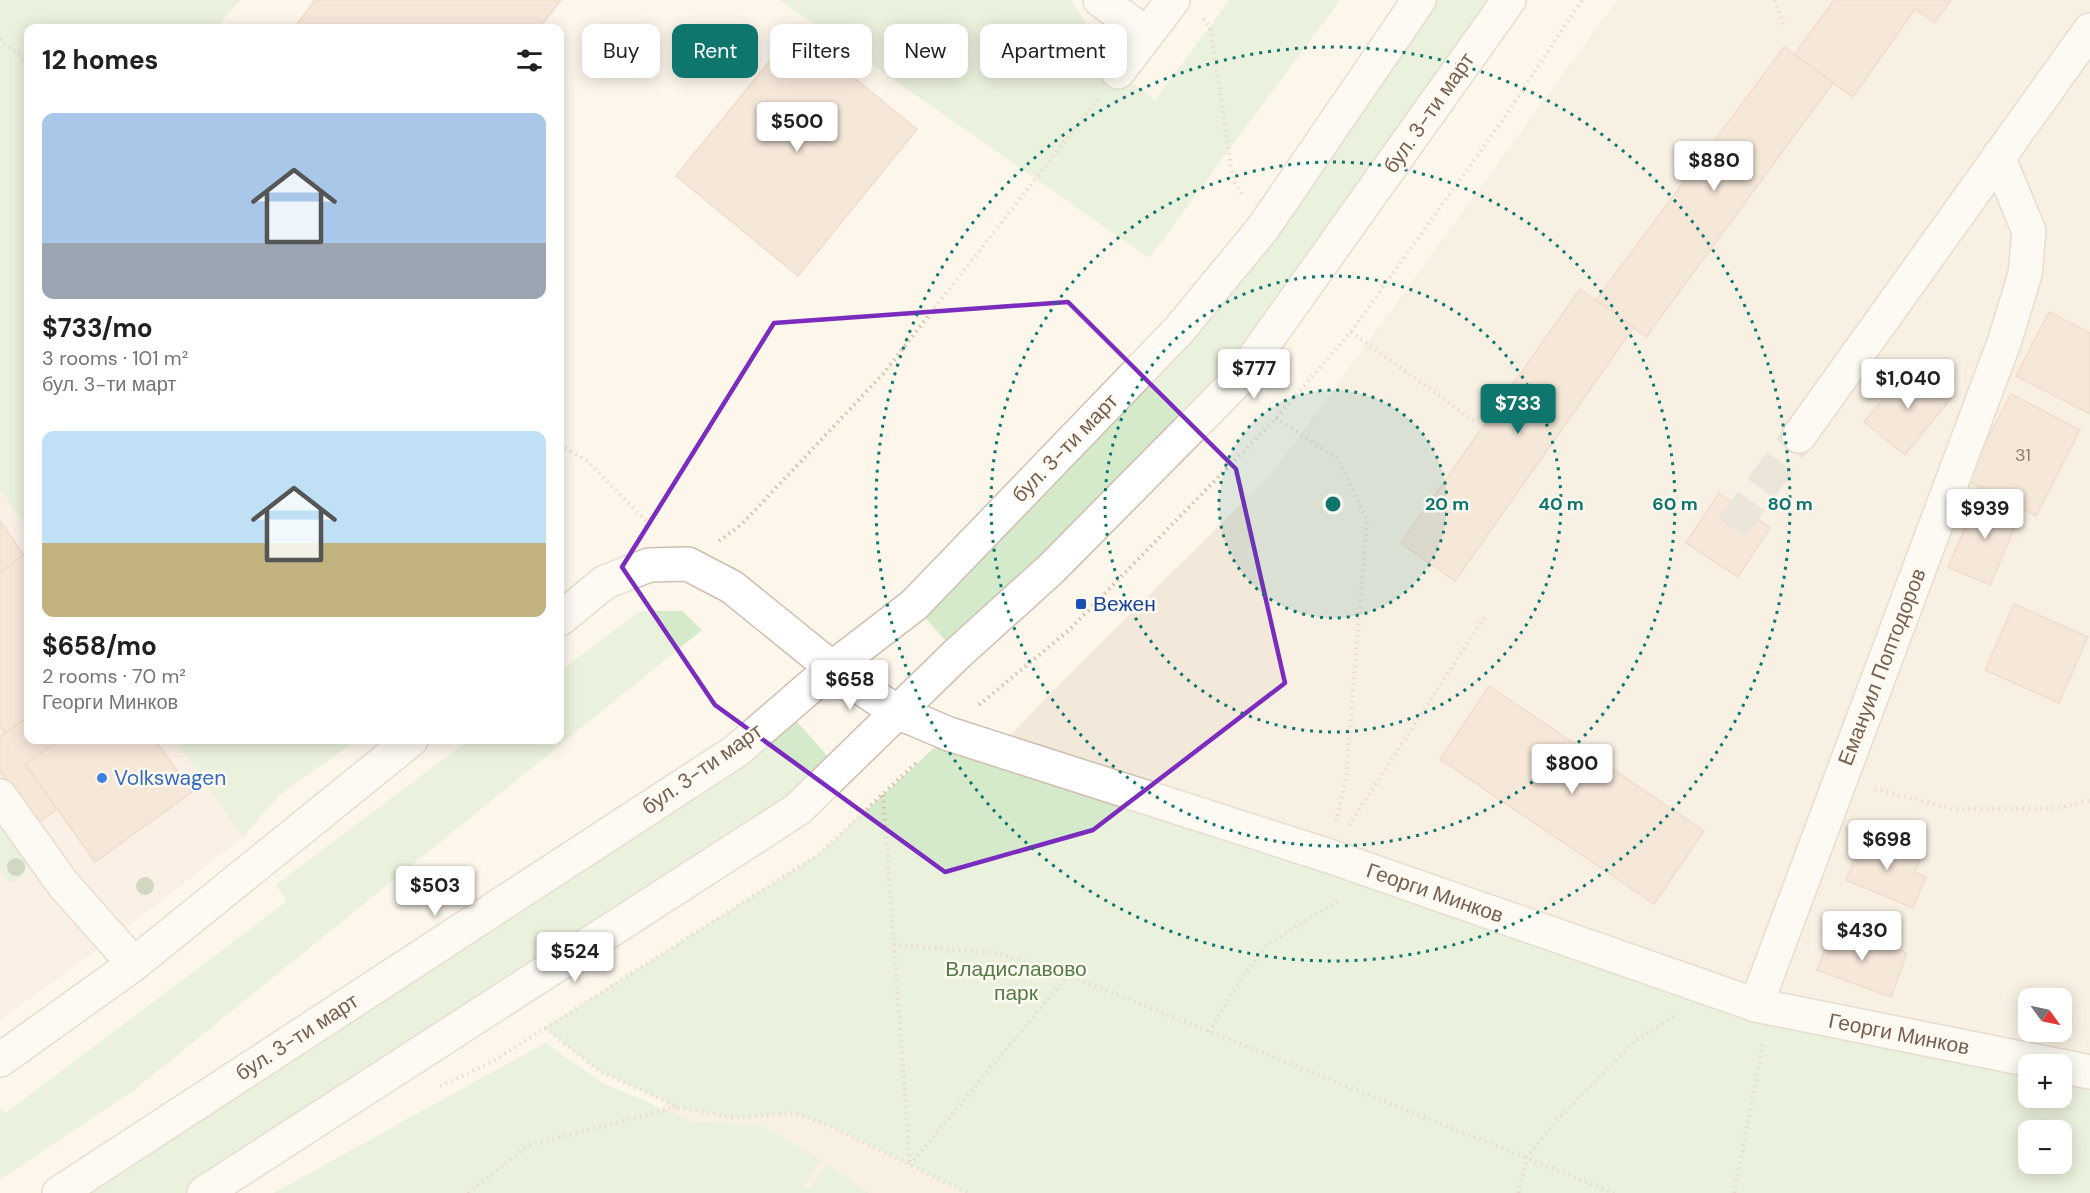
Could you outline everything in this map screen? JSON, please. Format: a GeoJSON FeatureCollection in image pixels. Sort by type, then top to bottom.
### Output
{"type":"FeatureCollection","features":[{"type":"Feature","properties":{"kind":"street"},"geometry":{"type":"LineString","coordinates":[[1100,0],[1147,34]]}},
{"type":"Feature","properties":{"kind":"street","name":"бул. 3-ти март"},"geometry":{"type":"LineString","coordinates":[[59,1193],[736,751],[832,668],[914,605],[1179,330],[1263,228],[1419,0]]}},
{"type":"Feature","properties":{"kind":"street","name":"бул. 3-ти март"},"geometry":{"type":"LineString","coordinates":[[204,1193],[798,809],[897,712],[1051,569],[1239,379],[1509,0]]}},
{"type":"Feature","properties":{"kind":"street"},"geometry":{"type":"LineString","coordinates":[[1127,60],[1147,34],[1185,7]]}},
{"type":"Feature","properties":{"kind":"street"},"geometry":{"type":"LineString","coordinates":[[1799,436],[2090,30]]}},
{"type":"Feature","properties":{"kind":"street","name":"Емануил Поптодоров"},"geometry":{"type":"LineString","coordinates":[[1763,1007],[1840,780],[2005,340],[2025,274],[2029,231],[1998,157]]}},
{"type":"Feature","properties":{"kind":"street"},"geometry":{"type":"LineString","coordinates":[[564,616],[605,582],[649,565],[688,564]]}},
{"type":"Feature","properties":{"kind":"street","name":"Георги Минков"},"geometry":{"type":"LineString","coordinates":[[688,564],[732,587],[832,668],[897,712],[949,734],[1329,856],[1763,1007],[2018,1058]]}},
{"type":"Feature","properties":{"kind":"street"},"geometry":{"type":"LineString","coordinates":[[0,1060],[134,964],[406,744]]}},
{"type":"Feature","properties":{"kind":"street"},"geometry":{"type":"LineString","coordinates":[[0,796],[63,884],[134,964]]}},
{"type":"Feature","properties":{"kind":"street"},"geometry":{"type":"LineString","coordinates":[[2072,1068],[2090,1072]]}},
{"type":"Feature","properties":{"kind":"path"},"geometry":{"type":"LineString","coordinates":[[1775,0],[1784,27]]}},
{"type":"Feature","properties":{"kind":"path"},"geometry":{"type":"LineString","coordinates":[[1185,7],[1210,27],[1233,180],[1263,228]]}},
{"type":"Feature","properties":{"kind":"path"},"geometry":{"type":"LineString","coordinates":[[0,39],[24,60]]}},
{"type":"Feature","properties":{"kind":"path"},"geometry":{"type":"LineString","coordinates":[[564,448],[587,461],[688,564],[741,525],[883,374],[1113,78]]}},
{"type":"Feature","properties":{"kind":"path"},"geometry":{"type":"LineString","coordinates":[[1351,332],[1477,423]]}},
{"type":"Feature","properties":{"kind":"path"},"geometry":{"type":"LineString","coordinates":[[1209,1032],[1237,985],[1268,944],[1341,900],[1344,879],[1329,856],[1346,777],[1367,520],[1338,459],[1276,417]]}},
{"type":"Feature","properties":{"kind":"path"},"geometry":{"type":"LineString","coordinates":[[1329,856],[1485,616]]}},
{"type":"Feature","properties":{"kind":"path"},"geometry":{"type":"LineString","coordinates":[[1840,780],[1953,809],[2058,808],[2090,800]]}},
{"type":"Feature","properties":{"kind":"path"},"geometry":{"type":"LineString","coordinates":[[883,795],[910,1165]]}},
{"type":"Feature","properties":{"kind":"path"},"geometry":{"type":"LineString","coordinates":[[893,945],[998,953],[1068,975],[1614,1193]]}},
{"type":"Feature","properties":{"kind":"path"},"geometry":{"type":"LineString","coordinates":[[910,1165],[1068,975]]}},
{"type":"Feature","properties":{"kind":"path"},"geometry":{"type":"LineString","coordinates":[[1518,1193],[1527,1157],[1552,1124],[1636,1040],[1714,991]]}},
{"type":"Feature","properties":{"kind":"path"},"geometry":{"type":"LineString","coordinates":[[1734,1193],[1763,1007]]}},
{"type":"Feature","properties":{"kind":"path"},"geometry":{"type":"LineString","coordinates":[[545,1028],[599,1071],[677,1107],[735,1118],[794,1113],[837,1129],[967,1193]]}},
{"type":"Feature","properties":{"kind":"path"},"geometry":{"type":"LineString","coordinates":[[468,1193],[527,1146],[677,1107]]}},
{"type":"Feature","properties":{"kind":"highlighted area"},"geometry":{"type":"Polygon","coordinates":[[[1068,302],[1236,469],[1285,683],[1093,830],[945,872],[715,705],[622,567],[774,323],[1068,302]]]}},
{"type":"Feature","properties":{"kind":"shaded area"},"geometry":{"type":"Polygon","coordinates":[[[1617,0],[2090,0],[2090,1193],[582,1193],[1045,699],[1274,471],[1617,0]]]}},
{"type":"Feature","properties":{"kind":"shaded area"},"geometry":{"type":"Polygon","coordinates":[[[0,489],[24,524],[24,744],[178,744],[243,837],[111,940],[0,1020],[0,489]]]}},
{"type":"Feature","properties":{"kind":"green space"},"geometry":{"type":"Polygon","coordinates":[[[0,0],[240,0],[219,24],[24,24],[24,524],[0,489],[0,0]]]}},
{"type":"Feature","properties":{"kind":"green space"},"geometry":{"type":"Polygon","coordinates":[[[780,0],[1071,0],[1087,24],[980,24],[980,78],[1126,78],[1155,100],[1230,0],[1340,0],[1149,258],[892,78],[968,78],[968,24],[884,24],[884,73],[872,64],[872,24],[814,24],[780,0]]]}},
{"type":"Feature","properties":{"kind":"green space"},"geometry":{"type":"Polygon","coordinates":[[[1419,0],[1509,0],[1239,379],[957,654],[914,605],[1179,330],[1419,0]]]}},
{"type":"Feature","properties":{"kind":"green space"},"geometry":{"type":"Polygon","coordinates":[[[640,611],[682,611],[702,630],[564,742],[564,668],[640,611]]]}},
{"type":"Feature","properties":{"kind":"green space"},"geometry":{"type":"Polygon","coordinates":[[[785,708],[839,769],[204,1193],[59,1193],[785,708]]]}},
{"type":"Feature","properties":{"kind":"green space","name":"Владиславово парк"},"geometry":{"type":"Polygon","coordinates":[[[949,734],[1756,1005],[2018,1063],[2018,1108],[2072,1108],[2072,1068],[2090,1072],[2090,1193],[967,1193],[837,1129],[794,1113],[735,1118],[677,1107],[599,1071],[545,1028],[819,854],[949,734]]]}},
{"type":"Feature","properties":{"kind":"green space"},"geometry":{"type":"Polygon","coordinates":[[[178,744],[351,744],[279,795],[243,837],[178,744]]]}},
{"type":"Feature","properties":{"kind":"green space"},"geometry":{"type":"Polygon","coordinates":[[[464,744],[561,744],[134,1090],[0,1180],[0,1108],[6,1113],[287,901],[276,885],[464,744]]]}},
{"type":"Feature","properties":{"kind":"green space"},"geometry":{"type":"Polygon","coordinates":[[[0,805],[31,851],[26,873],[14,882],[5,879],[0,869],[0,805]]]}},
{"type":"Feature","properties":{"kind":"green space"},"geometry":{"type":"Polygon","coordinates":[[[545,1043],[603,1083],[695,1123],[760,1125],[821,1160],[801,1189],[811,1188],[827,1164],[869,1193],[274,1193],[545,1043]]]}},
{"type":"Feature","properties":{"kind":"building"},"geometry":{"type":"Polygon","coordinates":[[[315,0],[561,0],[542,24],[297,24],[315,0]]]}},
{"type":"Feature","properties":{"kind":"building"},"geometry":{"type":"Polygon","coordinates":[[[1834,0],[1951,0],[1934,23],[1915,9],[1853,97],[1794,55],[1834,0]]]}},
{"type":"Feature","properties":{"kind":"building"},"geometry":{"type":"Polygon","coordinates":[[[1784,47],[1833,83],[1646,337],[1596,300],[1784,47]]]}},
{"type":"Feature","properties":{"kind":"building"},"geometry":{"type":"Polygon","coordinates":[[[770,61],[770,78],[854,78],[917,129],[798,276],[676,176],[770,61]]]}},
{"type":"Feature","properties":{"kind":"building"},"geometry":{"type":"Polygon","coordinates":[[[1580,289],[1634,327],[1455,581],[1401,543],[1580,289]]]}},
{"type":"Feature","properties":{"kind":"building"},"geometry":{"type":"Polygon","coordinates":[[[2049,312],[2090,333],[2090,414],[2016,376],[2049,312]]]}},
{"type":"Feature","properties":{"kind":"building"},"geometry":{"type":"Polygon","coordinates":[[[1911,366],[1951,398],[1905,455],[1864,422],[1911,366]]]}},
{"type":"Feature","properties":{"kind":"building"},"geometry":{"type":"Polygon","coordinates":[[[2011,394],[2080,430],[2036,516],[1966,480],[2011,394]]]}},
{"type":"Feature","properties":{"kind":"building"},"geometry":{"type":"Polygon","coordinates":[[[1719,493],[1770,528],[1738,577],[1686,543],[1719,493]]]}},
{"type":"Feature","properties":{"kind":"building"},"geometry":{"type":"Polygon","coordinates":[[[1979,496],[2021,513],[1990,585],[1948,567],[1979,496]]]}},
{"type":"Feature","properties":{"kind":"building"},"geometry":{"type":"Polygon","coordinates":[[[0,521],[24,555],[0,573],[0,521]]]}},
{"type":"Feature","properties":{"kind":"building"},"geometry":{"type":"Polygon","coordinates":[[[24,555],[24,720],[5,734],[0,726],[0,573],[24,555]]]}},
{"type":"Feature","properties":{"kind":"building"},"geometry":{"type":"Polygon","coordinates":[[[2014,604],[2088,637],[2059,703],[1985,670],[2014,604]]]}},
{"type":"Feature","properties":{"kind":"building"},"geometry":{"type":"Polygon","coordinates":[[[1489,686],[1704,831],[1654,904],[1440,759],[1489,686]]]}},
{"type":"Feature","properties":{"kind":"building"},"geometry":{"type":"Polygon","coordinates":[[[24,720],[24,744],[54,744],[25,764],[57,809],[38,823],[0,771],[0,737],[24,720]]]}},
{"type":"Feature","properties":{"kind":"building"},"geometry":{"type":"Polygon","coordinates":[[[54,744],[158,744],[192,792],[95,862],[25,764],[54,744]]]}},
{"type":"Feature","properties":{"kind":"building"},"geometry":{"type":"Polygon","coordinates":[[[1865,833],[1921,856],[1915,872],[1926,877],[1913,908],[1846,880],[1865,833]]]}},
{"type":"Feature","properties":{"kind":"building"},"geometry":{"type":"Polygon","coordinates":[[[1834,926],[1907,953],[1891,997],[1817,970],[1834,926]]]}},
{"type":"Feature","properties":{"kind":"tunnel"},"geometry":{"type":"LineString","coordinates":[[1732,528],[1799,436]]}},
{"type":"Feature","properties":{"kind":"place","name":"Вежен"},"geometry":{"type":"Point","coordinates":[1081,604]}},
{"type":"Feature","properties":{"kind":"place","name":"Volkswagen"},"geometry":{"type":"Point","coordinates":[102,778]}}]}
